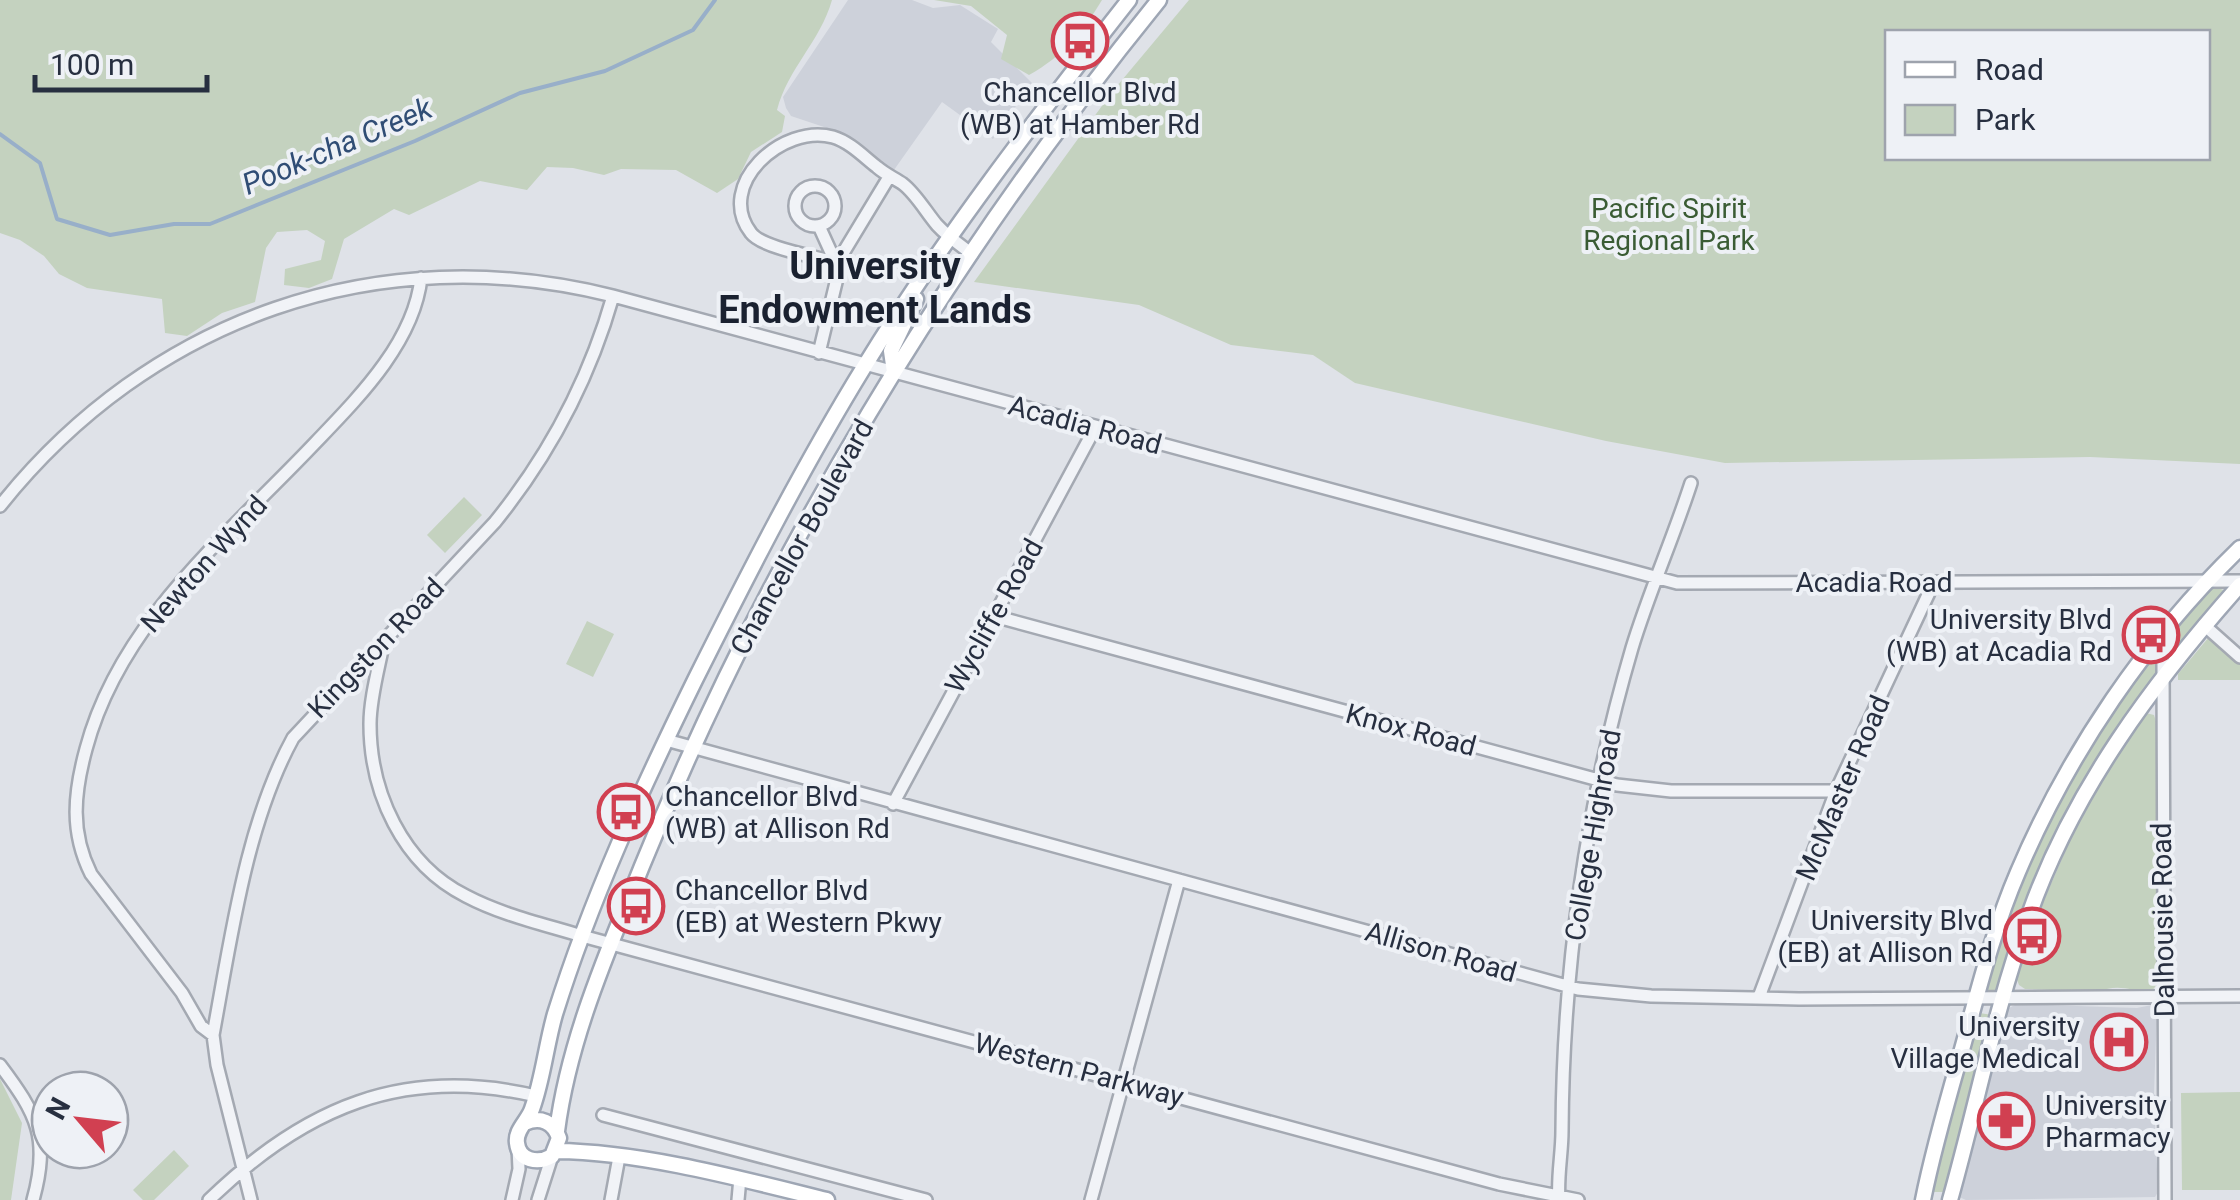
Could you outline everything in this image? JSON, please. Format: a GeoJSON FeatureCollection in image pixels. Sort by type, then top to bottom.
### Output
{"type":"FeatureCollection","features":[{"type":"Feature","properties":{"kind":"main road","name":"Chancellor Boulevard"},"geometry":{"type":"LineString","coordinates":[[556,1144],[573,1054],[611,943],[691,749],[763,602],[894,372],[1040,155],[1159,0]]}},
{"type":"Feature","properties":{"kind":"main road","name":"Chancellor Boulevard"},"geometry":{"type":"LineString","coordinates":[[526,1124],[549,1036],[582,936],[666,740],[766,539],[865,365],[928,271],[1128,1]]}},
{"type":"Feature","properties":{"kind":"main road"},"geometry":{"type":"LineString","coordinates":[[894,372],[891,351],[928,271]]}},
{"type":"Feature","properties":{"kind":"main road"},"geometry":{"type":"LineString","coordinates":[[1923,1200],[1934,1148],[2005,905],[2049,806],[2104,711],[2209,580],[2240,548]]}},
{"type":"Feature","properties":{"kind":"main road"},"geometry":{"type":"LineString","coordinates":[[1950,1200],[2030,911],[2068,829],[2112,750],[2164,674],[2240,583]]}},
{"type":"Feature","properties":{"kind":"main road"},"geometry":{"type":"LineString","coordinates":[[556,1144],[546,1121],[539,1119],[526,1124],[518,1135],[518,1148],[533,1161],[556,1144],[740,1178],[826,1200]]}},
{"type":"Feature","properties":{"kind":"street"},"geometry":{"type":"LineString","coordinates":[[837,263],[763,242],[751,234],[742,211],[744,187],[758,161],[780,144],[805,135],[833,138],[854,148],[889,177],[904,184],[952,238],[972,254]]}},
{"type":"Feature","properties":{"kind":"street"},"geometry":{"type":"LineString","coordinates":[[837,263],[889,177]]}},
{"type":"Feature","properties":{"kind":"street"},"geometry":{"type":"LineString","coordinates":[[819,226],[838,270],[820,353]]}},
{"type":"Feature","properties":{"kind":"street","name":"Acadia Road"},"geometry":{"type":"LineString","coordinates":[[0,506],[84,417],[140,374],[217,330],[283,304],[357,286],[477,276],[528,280],[614,296],[1654,579],[1677,583],[2240,583]]}},
{"type":"Feature","properties":{"kind":"street","name":"Newton Wynd"},"geometry":{"type":"LineString","coordinates":[[251,1200],[213,1034],[201,1026],[84,860],[76,828],[75,798],[88,741],[108,689],[142,631],[173,592],[358,398],[403,330],[420,294],[422,278]]}},
{"type":"Feature","properties":{"kind":"street","name":"Kingston Road"},"geometry":{"type":"LineString","coordinates":[[213,1034],[225,960],[261,809],[293,738],[496,522],[524,486],[578,395],[614,296]]}},
{"type":"Feature","properties":{"kind":"street","name":"Wycliffe Road"},"geometry":{"type":"LineString","coordinates":[[893,804],[1095,428]]}},
{"type":"Feature","properties":{"kind":"street","name":"College Highroad"},"geometry":{"type":"LineString","coordinates":[[1559,1198],[1562,1048],[1583,866],[1616,704],[1654,579],[1691,482]]}},
{"type":"Feature","properties":{"kind":"street","name":"McMaster Road"},"geometry":{"type":"LineString","coordinates":[[1758,997],[1836,792],[1934,582]]}},
{"type":"Feature","properties":{"kind":"street","name":"Knox Road"},"geometry":{"type":"LineString","coordinates":[[994,616],[1599,781],[1671,792],[1836,792]]}},
{"type":"Feature","properties":{"kind":"street"},"geometry":{"type":"LineString","coordinates":[[2204,625],[2240,657]]}},
{"type":"Feature","properties":{"kind":"street","name":"Western Parkway"},"geometry":{"type":"LineString","coordinates":[[384,640],[370,720],[378,790],[403,840],[439,879],[464,896],[504,913],[582,936],[1498,1184],[1578,1200]]}},
{"type":"Feature","properties":{"kind":"street","name":"Dalhousie Road"},"geometry":{"type":"LineString","coordinates":[[2158,642],[2164,674],[2165,1200]]}},
{"type":"Feature","properties":{"kind":"street","name":"Allison Road"},"geometry":{"type":"LineString","coordinates":[[666,740],[1568,987],[1650,996],[2240,996]]}},
{"type":"Feature","properties":{"kind":"street"},"geometry":{"type":"LineString","coordinates":[[1092,1200],[1179,880]]}},
{"type":"Feature","properties":{"kind":"street"},"geometry":{"type":"LineString","coordinates":[[0,1065],[26,1100],[41,1140],[40,1176],[33,1200]]}},
{"type":"Feature","properties":{"kind":"street"},"geometry":{"type":"LineString","coordinates":[[210,1200],[263,1150],[340,1108],[426,1087],[464,1085],[536,1096]]}},
{"type":"Feature","properties":{"kind":"street"},"geometry":{"type":"LineString","coordinates":[[603,1115],[926,1200]]}},
{"type":"Feature","properties":{"kind":"street","name":"Chancellor Boulevard"},"geometry":{"type":"LineString","coordinates":[[538,1200],[556,1144]]}},
{"type":"Feature","properties":{"kind":"street"},"geometry":{"type":"LineString","coordinates":[[512,1200],[518,1148]]}},
{"type":"Feature","properties":{"kind":"street"},"geometry":{"type":"LineString","coordinates":[[612,1200],[619,1156]]}},
{"type":"Feature","properties":{"kind":"street"},"geometry":{"type":"LineString","coordinates":[[738,1200],[740,1178]]}},
{"type":"Feature","properties":{"kind":"shaded area"},"geometry":{"type":"Polygon","coordinates":[[[848,0],[912,0],[933,8],[960,5],[998,29],[991,42],[1032,83],[993,139],[942,102],[889,177],[833,130],[791,116],[783,97],[848,0]]]}},
{"type":"Feature","properties":{"kind":"shaded area"},"geometry":{"type":"Polygon","coordinates":[[[2017,1004],[2157,1008],[2155,1197],[1959,1197],[2003,1018],[2007,1009],[2017,1004]]]}},
{"type":"Feature","properties":{"kind":"green space"},"geometry":{"type":"Polygon","coordinates":[[[0,0],[832,0],[782,95],[777,110],[785,116],[782,132],[751,152],[738,179],[717,193],[676,170],[621,169],[604,175],[547,167],[527,190],[480,181],[409,215],[394,209],[344,239],[332,279],[309,288],[284,285],[285,269],[321,260],[325,241],[307,230],[277,232],[266,248],[255,302],[222,313],[187,336],[165,333],[162,299],[87,288],[59,274],[44,256],[20,240],[0,233],[0,0]]]}},
{"type":"Feature","properties":{"kind":"green space"},"geometry":{"type":"Polygon","coordinates":[[[934,0],[1102,0],[1071,43],[1029,75],[1001,59],[1007,35],[971,6],[934,0]]]}},
{"type":"Feature","properties":{"kind":"green space","name":"Pacific Spirit Regional Park"},"geometry":{"type":"Polygon","coordinates":[[[1189,0],[2240,0],[2240,464],[2090,457],[1725,463],[1606,441],[1355,383],[1313,355],[1231,345],[1139,305],[974,282],[1112,92],[1189,0]]]}},
{"type":"Feature","properties":{"kind":"green space"},"geometry":{"type":"Polygon","coordinates":[[[464,497],[482,515],[445,553],[427,535],[464,497]]]}},
{"type":"Feature","properties":{"kind":"green space"},"geometry":{"type":"Polygon","coordinates":[[[2208,588],[2225,591],[2223,595],[2174,652],[2170,651],[2169,634],[2208,588]]]}},
{"type":"Feature","properties":{"kind":"green space"},"geometry":{"type":"Polygon","coordinates":[[[587,621],[614,634],[593,677],[566,664],[587,621]]]}},
{"type":"Feature","properties":{"kind":"green space"},"geometry":{"type":"Polygon","coordinates":[[[2209,637],[2240,662],[2240,680],[2178,680],[2178,674],[2209,637]]]}},
{"type":"Feature","properties":{"kind":"green space"},"geometry":{"type":"Polygon","coordinates":[[[2153,657],[2157,676],[2114,739],[1999,990],[1987,990],[2008,913],[2051,814],[2104,720],[2153,657]]]}},
{"type":"Feature","properties":{"kind":"green space"},"geometry":{"type":"Polygon","coordinates":[[[2146,713],[2154,715],[2158,728],[2158,983],[2151,992],[2118,988],[2099,992],[2025,989],[2016,977],[2074,831],[2112,762],[2146,713]]]}},
{"type":"Feature","properties":{"kind":"green space"},"geometry":{"type":"Polygon","coordinates":[[[1979,1013],[1993,1015],[1946,1192],[1929,1192],[1979,1013]]]}},
{"type":"Feature","properties":{"kind":"green space"},"geometry":{"type":"Polygon","coordinates":[[[0,1079],[22,1123],[11,1200],[0,1200],[0,1079]]]}},
{"type":"Feature","properties":{"kind":"green space"},"geometry":{"type":"Polygon","coordinates":[[[2240,1092],[2240,1190],[2182,1190],[2181,1093],[2240,1092]]]}},
{"type":"Feature","properties":{"kind":"green space"},"geometry":{"type":"Polygon","coordinates":[[[174,1150],[189,1166],[154,1200],[143,1200],[133,1190],[174,1150]]]}},
{"type":"Feature","properties":{"kind":"waterway","name":"Pook-cha Creek"},"geometry":{"type":"LineString","coordinates":[[0,134],[40,163],[57,219],[110,235],[174,224],[210,224],[415,141],[520,93],[605,71],[693,30],[715,0]]}},
{"type":"Feature","properties":{"kind":"place","name":"Chancellor Blvd (WB) at Hamber Rd"},"geometry":{"type":"Point","coordinates":[1080,41]}},
{"type":"Feature","properties":{"kind":"place","name":"University Blvd (WB) at Acadia Rd"},"geometry":{"type":"Point","coordinates":[2151,635]}},
{"type":"Feature","properties":{"kind":"place","name":"Chancellor Blvd (WB) at Allison Rd"},"geometry":{"type":"Point","coordinates":[626,812]}},
{"type":"Feature","properties":{"kind":"place","name":"Chancellor Blvd (EB) at Western Pkwy"},"geometry":{"type":"Point","coordinates":[636,906]}},
{"type":"Feature","properties":{"kind":"place","name":"University Blvd (EB) at Allison Rd"},"geometry":{"type":"Point","coordinates":[2032,936]}},
{"type":"Feature","properties":{"kind":"place","name":"University Village Medical"},"geometry":{"type":"Point","coordinates":[2119,1042]}},
{"type":"Feature","properties":{"kind":"place","name":"University Pharmacy"},"geometry":{"type":"Point","coordinates":[2006,1121]}},
{"type":"Feature","properties":{"kind":"district","name":"University Endowment Lands"},"geometry":{"type":"Point","coordinates":[875,288]}}]}
